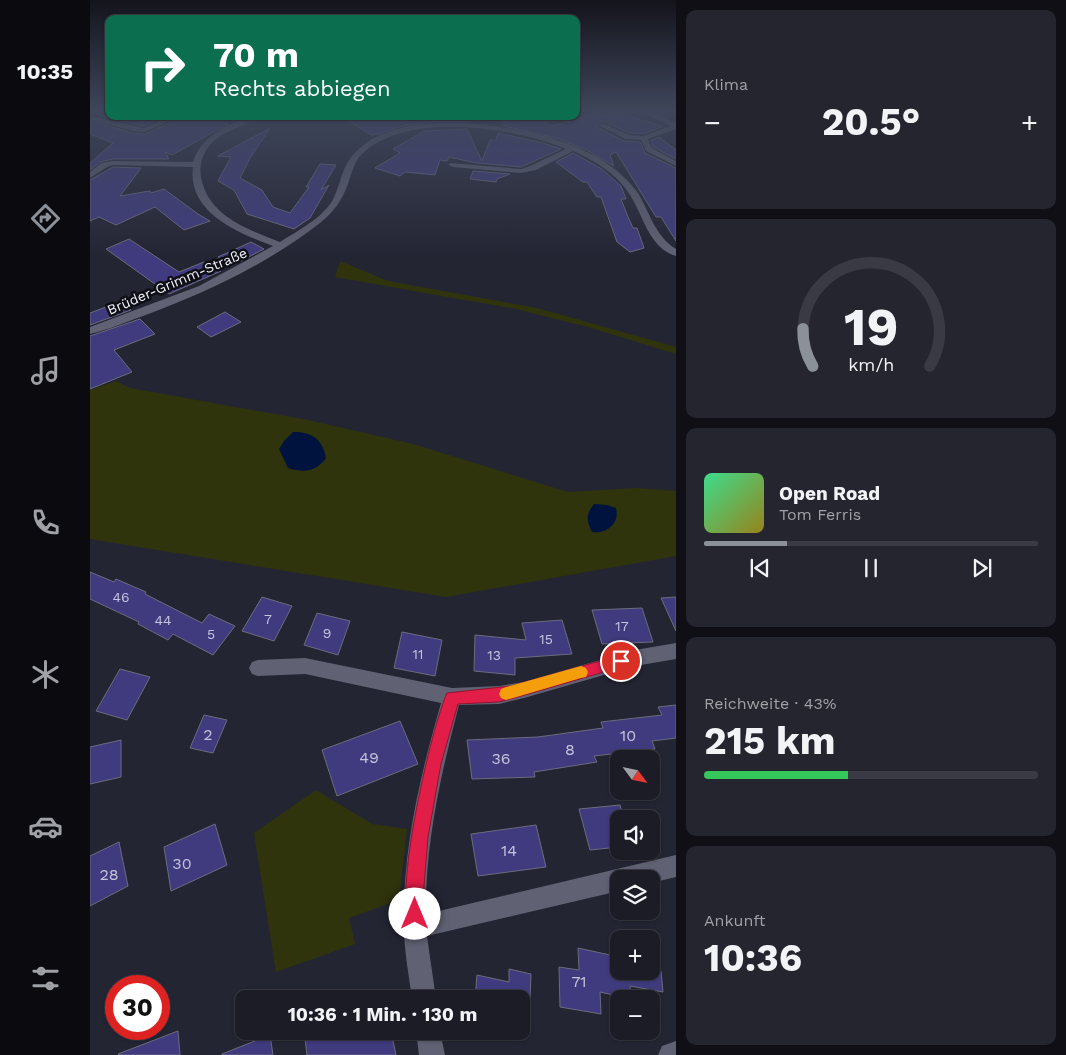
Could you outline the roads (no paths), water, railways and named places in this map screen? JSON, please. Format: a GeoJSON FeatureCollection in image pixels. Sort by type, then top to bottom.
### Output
{"type":"FeatureCollection","features":[{"type":"Feature","properties":{"kind":"street"},"geometry":{"type":"LineString","coordinates":[[198,159],[196,186],[208,206],[235,225],[281,246]]}},
{"type":"Feature","properties":{"kind":"street","name":"Brüder-Grimm-Straße"},"geometry":{"type":"LineString","coordinates":[[90,332],[145,312],[262,259],[328,212],[338,198],[355,159]]}},
{"type":"Feature","properties":{"kind":"street"},"geometry":{"type":"LineString","coordinates":[[453,165],[521,171],[533,168],[551,159]]}},
{"type":"Feature","properties":{"kind":"street","name":"Brüder-Grimm-Straße"},"geometry":{"type":"LineString","coordinates":[[594,159],[624,181],[634,194],[661,244],[676,253]]}},
{"type":"Feature","properties":{"kind":"street"},"geometry":{"type":"LineString","coordinates":[[90,176],[104,165],[113,163],[196,165]]}},
{"type":"Feature","properties":{"kind":"street"},"geometry":{"type":"LineString","coordinates":[[258,668],[305,666],[452,697],[498,695],[516,692],[635,658],[676,651]]}},
{"type":"Feature","properties":{"kind":"street"},"geometry":{"type":"LineString","coordinates":[[423,990],[415,928],[415,886],[420,837],[433,764],[452,697]]}},
{"type":"Feature","properties":{"kind":"street"},"geometry":{"type":"LineString","coordinates":[[660,870],[676,866]]}},
{"type":"Feature","properties":{"kind":"street"},"geometry":{"type":"LineString","coordinates":[[415,928],[610,882]]}},
{"type":"Feature","properties":{"kind":"street"},"geometry":{"type":"LineString","coordinates":[[430,1040],[432,1055]]}},
{"type":"Feature","properties":{"kind":"street"},"geometry":{"type":"LineString","coordinates":[[671,1055],[676,1053]]}},
{"type":"Feature","properties":{"kind":"water"},"geometry":{"type":"Polygon","coordinates":[[[293,432],[311,435],[322,446],[326,458],[314,469],[299,471],[288,468],[279,449],[293,432]]]}},
{"type":"Feature","properties":{"kind":"water"},"geometry":{"type":"Polygon","coordinates":[[[594,504],[616,508],[617,513],[614,523],[603,531],[592,532],[589,524],[588,514],[594,504]]]}}]}
